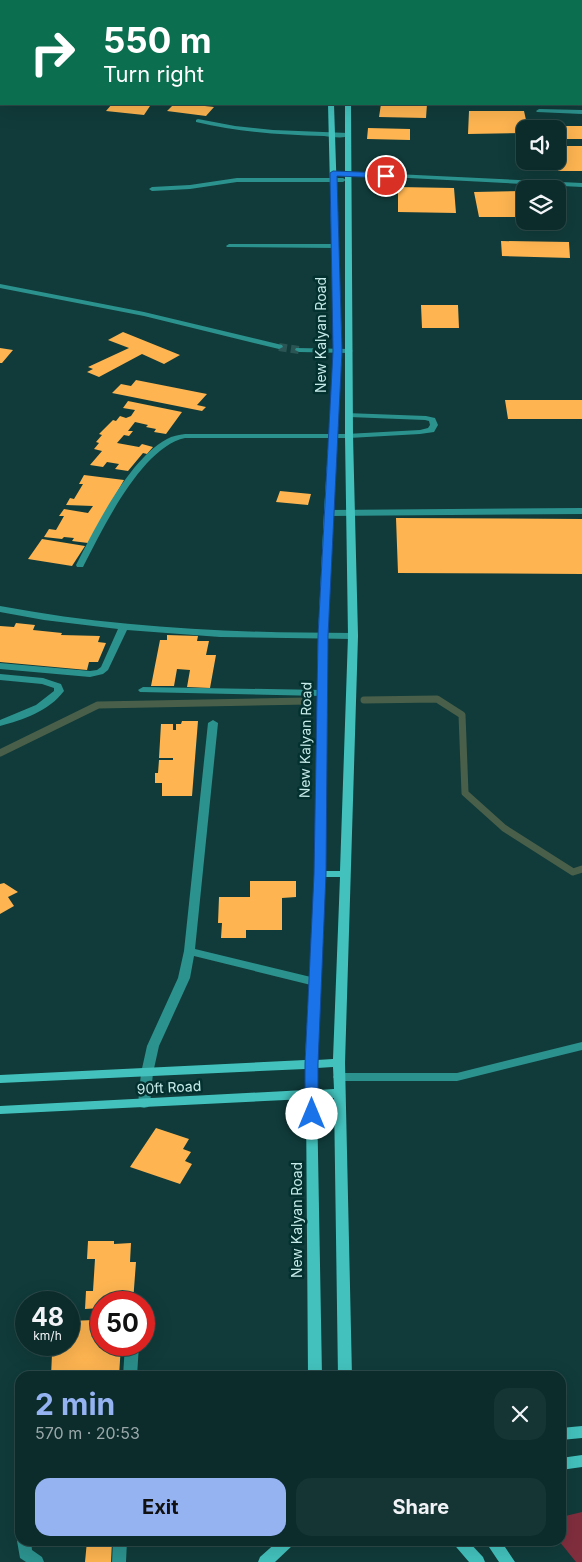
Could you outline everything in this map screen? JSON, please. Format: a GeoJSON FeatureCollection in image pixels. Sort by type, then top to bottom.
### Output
{"type":"FeatureCollection","features":[{"type":"Feature","properties":{"kind":"street","name":"New Kalyan Road"},"geometry":{"type":"LineString","coordinates":[[315,1371],[312,1064],[320,874],[323,636],[338,351],[332,105]]}},
{"type":"Feature","properties":{"kind":"street","name":"New Kalyan Road"},"geometry":{"type":"LineString","coordinates":[[345,1371],[339,1063],[353,636],[349,436],[348,105]]}},
{"type":"Feature","properties":{"kind":"street"},"geometry":{"type":"LineString","coordinates":[[538,111],[582,112]]}},
{"type":"Feature","properties":{"kind":"street"},"geometry":{"type":"LineString","coordinates":[[198,121],[279,134],[348,135]]}},
{"type":"Feature","properties":{"kind":"street"},"geometry":{"type":"LineString","coordinates":[[152,189],[190,187],[237,180],[333,177],[582,186]]}},
{"type":"Feature","properties":{"kind":"street"},"geometry":{"type":"LineString","coordinates":[[336,230],[348,230]]}},
{"type":"Feature","properties":{"kind":"street"},"geometry":{"type":"LineString","coordinates":[[228,246],[336,246]]}},
{"type":"Feature","properties":{"kind":"street"},"geometry":{"type":"LineString","coordinates":[[0,286],[144,314],[278,347]]}},
{"type":"Feature","properties":{"kind":"street"},"geometry":{"type":"LineString","coordinates":[[300,350],[349,351]]}},
{"type":"Feature","properties":{"kind":"street"},"geometry":{"type":"LineString","coordinates":[[80,565],[107,513],[147,460],[169,440],[194,436],[349,436],[420,432],[430,430],[434,425],[432,420],[426,418],[349,415]]}},
{"type":"Feature","properties":{"kind":"street"},"geometry":{"type":"LineString","coordinates":[[328,513],[582,511]]}},
{"type":"Feature","properties":{"kind":"street"},"geometry":{"type":"LineString","coordinates":[[0,609],[38,617],[124,627],[222,634],[353,636]]}},
{"type":"Feature","properties":{"kind":"street"},"geometry":{"type":"LineString","coordinates":[[0,666],[90,674],[100,672],[105,668],[124,627]]}},
{"type":"Feature","properties":{"kind":"street"},"geometry":{"type":"LineString","coordinates":[[0,676],[43,681],[58,686],[60,691],[54,698],[27,714],[0,723]]}},
{"type":"Feature","properties":{"kind":"street"},"geometry":{"type":"LineString","coordinates":[[144,690],[322,693]]}},
{"type":"Feature","properties":{"kind":"street"},"geometry":{"type":"LineString","coordinates":[[144,1104],[147,1073],[154,1046],[184,978],[189,951],[213,722]]}},
{"type":"Feature","properties":{"kind":"street"},"geometry":{"type":"LineString","coordinates":[[320,874],[346,874]]}},
{"type":"Feature","properties":{"kind":"street"},"geometry":{"type":"LineString","coordinates":[[189,951],[315,982]]}},
{"type":"Feature","properties":{"kind":"street"},"geometry":{"type":"LineString","coordinates":[[339,1077],[458,1077],[582,1046]]}},
{"type":"Feature","properties":{"kind":"street","name":"90ft Road"},"geometry":{"type":"LineString","coordinates":[[0,1079],[339,1063]]}},
{"type":"Feature","properties":{"kind":"street","name":"90ft Road"},"geometry":{"type":"LineString","coordinates":[[0,1110],[339,1093]]}},
{"type":"Feature","properties":{"kind":"street"},"geometry":{"type":"LineString","coordinates":[[130,1371],[131,1356]]}},
{"type":"Feature","properties":{"kind":"street"},"geometry":{"type":"LineString","coordinates":[[566,1434],[582,1432]]}},
{"type":"Feature","properties":{"kind":"street"},"geometry":{"type":"LineString","coordinates":[[566,1463],[582,1461]]}},
{"type":"Feature","properties":{"kind":"street"},"geometry":{"type":"LineString","coordinates":[[24,1546],[25,1553],[37,1562]]}},
{"type":"Feature","properties":{"kind":"street"},"geometry":{"type":"LineString","coordinates":[[119,1562],[120,1546]]}},
{"type":"Feature","properties":{"kind":"street"},"geometry":{"type":"LineString","coordinates":[[265,1562],[283,1546]]}},
{"type":"Feature","properties":{"kind":"street"},"geometry":{"type":"LineString","coordinates":[[463,1546],[478,1562]]}},
{"type":"Feature","properties":{"kind":"street"},"geometry":{"type":"LineString","coordinates":[[496,1546],[508,1562]]}},
{"type":"Feature","properties":{"kind":"shaded area"},"geometry":{"type":"Polygon","coordinates":[[[582,1512],[582,1562],[576,1562],[563,1546],[566,1546],[566,1516],[582,1512]]]}},
{"type":"Feature","properties":{"kind":"building"},"geometry":{"type":"Polygon","coordinates":[[[111,105],[150,106],[144,115],[106,111],[111,105]]]}},
{"type":"Feature","properties":{"kind":"building"},"geometry":{"type":"Polygon","coordinates":[[[173,105],[214,107],[206,116],[167,111],[173,105]]]}},
{"type":"Feature","properties":{"kind":"building"},"geometry":{"type":"Polygon","coordinates":[[[381,105],[427,105],[426,118],[379,117],[381,105]]]}},
{"type":"Feature","properties":{"kind":"building"},"geometry":{"type":"Polygon","coordinates":[[[469,111],[524,111],[526,120],[516,120],[516,133],[468,134],[469,111]]]}},
{"type":"Feature","properties":{"kind":"building"},"geometry":{"type":"Polygon","coordinates":[[[566,126],[582,126],[582,139],[566,139],[566,126]]]}},
{"type":"Feature","properties":{"kind":"building"},"geometry":{"type":"Polygon","coordinates":[[[368,128],[410,129],[410,140],[367,139],[368,128]]]}},
{"type":"Feature","properties":{"kind":"building"},"geometry":{"type":"Polygon","coordinates":[[[566,146],[582,146],[582,171],[558,171],[566,170],[566,146]]]}},
{"type":"Feature","properties":{"kind":"building"},"geometry":{"type":"Polygon","coordinates":[[[398,187],[454,188],[456,213],[398,212],[398,187]]]}},
{"type":"Feature","properties":{"kind":"building"},"geometry":{"type":"Polygon","coordinates":[[[516,191],[516,217],[479,217],[474,192],[516,191]]]}},
{"type":"Feature","properties":{"kind":"building"},"geometry":{"type":"Polygon","coordinates":[[[501,241],[569,242],[570,258],[502,256],[501,241]]]}},
{"type":"Feature","properties":{"kind":"building"},"geometry":{"type":"Polygon","coordinates":[[[421,305],[458,305],[459,328],[422,328],[421,305]]]}},
{"type":"Feature","properties":{"kind":"building"},"geometry":{"type":"Polygon","coordinates":[[[123,332],[180,355],[164,364],[142,354],[99,377],[87,372],[93,369],[88,367],[129,348],[108,340],[123,332]]]}},
{"type":"Feature","properties":{"kind":"building"},"geometry":{"type":"Polygon","coordinates":[[[0,348],[13,350],[2,363],[0,363],[0,348]]]}},
{"type":"Feature","properties":{"kind":"building"},"geometry":{"type":"Polygon","coordinates":[[[136,380],[207,394],[197,405],[206,407],[202,411],[112,393],[121,384],[131,386],[136,380]]]}},
{"type":"Feature","properties":{"kind":"building"},"geometry":{"type":"Polygon","coordinates":[[[505,400],[582,400],[582,419],[508,419],[505,400]]]}},
{"type":"Feature","properties":{"kind":"building"},"geometry":{"type":"Polygon","coordinates":[[[128,401],[182,412],[166,434],[154,432],[156,429],[135,422],[128,431],[133,431],[129,436],[124,435],[117,443],[139,447],[142,444],[153,447],[147,454],[143,453],[128,471],[115,469],[119,464],[107,462],[103,467],[90,465],[102,451],[94,449],[99,443],[96,442],[102,435],[99,434],[113,420],[116,421],[120,416],[126,418],[131,416],[135,410],[123,408],[128,401]]]}},
{"type":"Feature","properties":{"kind":"building"},"geometry":{"type":"Polygon","coordinates":[[[84,475],[124,480],[88,543],[72,541],[74,538],[44,537],[49,529],[56,530],[64,516],[59,516],[64,509],[88,513],[93,506],[66,505],[70,498],[74,499],[83,484],[79,484],[84,475]]]}},
{"type":"Feature","properties":{"kind":"building"},"geometry":{"type":"Polygon","coordinates":[[[280,491],[311,494],[308,505],[276,502],[280,491]]]}},
{"type":"Feature","properties":{"kind":"building"},"geometry":{"type":"Polygon","coordinates":[[[396,518],[582,519],[582,574],[398,573],[396,518]]]}},
{"type":"Feature","properties":{"kind":"building"},"geometry":{"type":"Polygon","coordinates":[[[42,539],[85,546],[72,566],[28,559],[42,539]]]}},
{"type":"Feature","properties":{"kind":"building"},"geometry":{"type":"Polygon","coordinates":[[[16,623],[35,625],[33,630],[62,633],[61,635],[100,636],[98,642],[106,643],[98,662],[89,662],[87,670],[0,662],[0,626],[14,627],[16,623]]]}},
{"type":"Feature","properties":{"kind":"building"},"geometry":{"type":"Polygon","coordinates":[[[167,635],[198,636],[197,641],[209,641],[206,655],[216,655],[210,688],[187,687],[190,670],[177,669],[174,686],[151,686],[160,640],[167,640],[167,635]]]}},
{"type":"Feature","properties":{"kind":"building"},"geometry":{"type":"Polygon","coordinates":[[[182,721],[198,721],[192,796],[162,796],[162,783],[155,783],[155,773],[158,773],[159,760],[173,760],[173,758],[159,758],[161,724],[173,724],[173,730],[176,730],[176,724],[181,724],[182,721]]]}},
{"type":"Feature","properties":{"kind":"building"},"geometry":{"type":"Polygon","coordinates":[[[250,881],[296,881],[296,897],[282,898],[282,930],[246,930],[246,938],[221,938],[222,923],[218,923],[219,897],[250,897],[250,881]]]}},
{"type":"Feature","properties":{"kind":"building"},"geometry":{"type":"Polygon","coordinates":[[[4,883],[18,892],[8,897],[14,906],[0,914],[0,884],[4,883]]]}},
{"type":"Feature","properties":{"kind":"building"},"geometry":{"type":"Polygon","coordinates":[[[156,1128],[189,1139],[183,1149],[191,1152],[185,1161],[192,1164],[180,1184],[130,1167],[156,1128]]]}},
{"type":"Feature","properties":{"kind":"building"},"geometry":{"type":"Polygon","coordinates":[[[88,1241],[114,1241],[114,1244],[131,1243],[130,1262],[136,1262],[134,1291],[93,1291],[95,1259],[87,1259],[88,1241]]]}},
{"type":"Feature","properties":{"kind":"building"},"geometry":{"type":"Polygon","coordinates":[[[86,1291],[90,1291],[90,1309],[85,1309],[86,1291]]]}},
{"type":"Feature","properties":{"kind":"building"},"geometry":{"type":"Polygon","coordinates":[[[90,1320],[90,1356],[120,1356],[119,1371],[51,1371],[52,1356],[80,1356],[80,1321],[90,1320]]]}},
{"type":"Feature","properties":{"kind":"building"},"geometry":{"type":"Polygon","coordinates":[[[87,1546],[112,1546],[111,1562],[85,1562],[87,1546]]]}},
{"type":"Feature","properties":{"kind":"waterway"},"geometry":{"type":"LineString","coordinates":[[364,700],[437,699],[462,715],[465,793],[504,828],[573,872],[582,869]]}},
{"type":"Feature","properties":{"kind":"waterway"},"geometry":{"type":"LineString","coordinates":[[0,753],[98,705],[308,701]]}},
{"type":"Feature","properties":{"kind":"tunnel"},"geometry":{"type":"LineString","coordinates":[[279,347],[299,350]]}},
{"type":"Feature","properties":{"kind":"route"},"geometry":{"type":"LineString","coordinates":[[312,1114],[312,1064],[320,874],[323,636],[338,351],[333,173],[386,176]]}}]}
